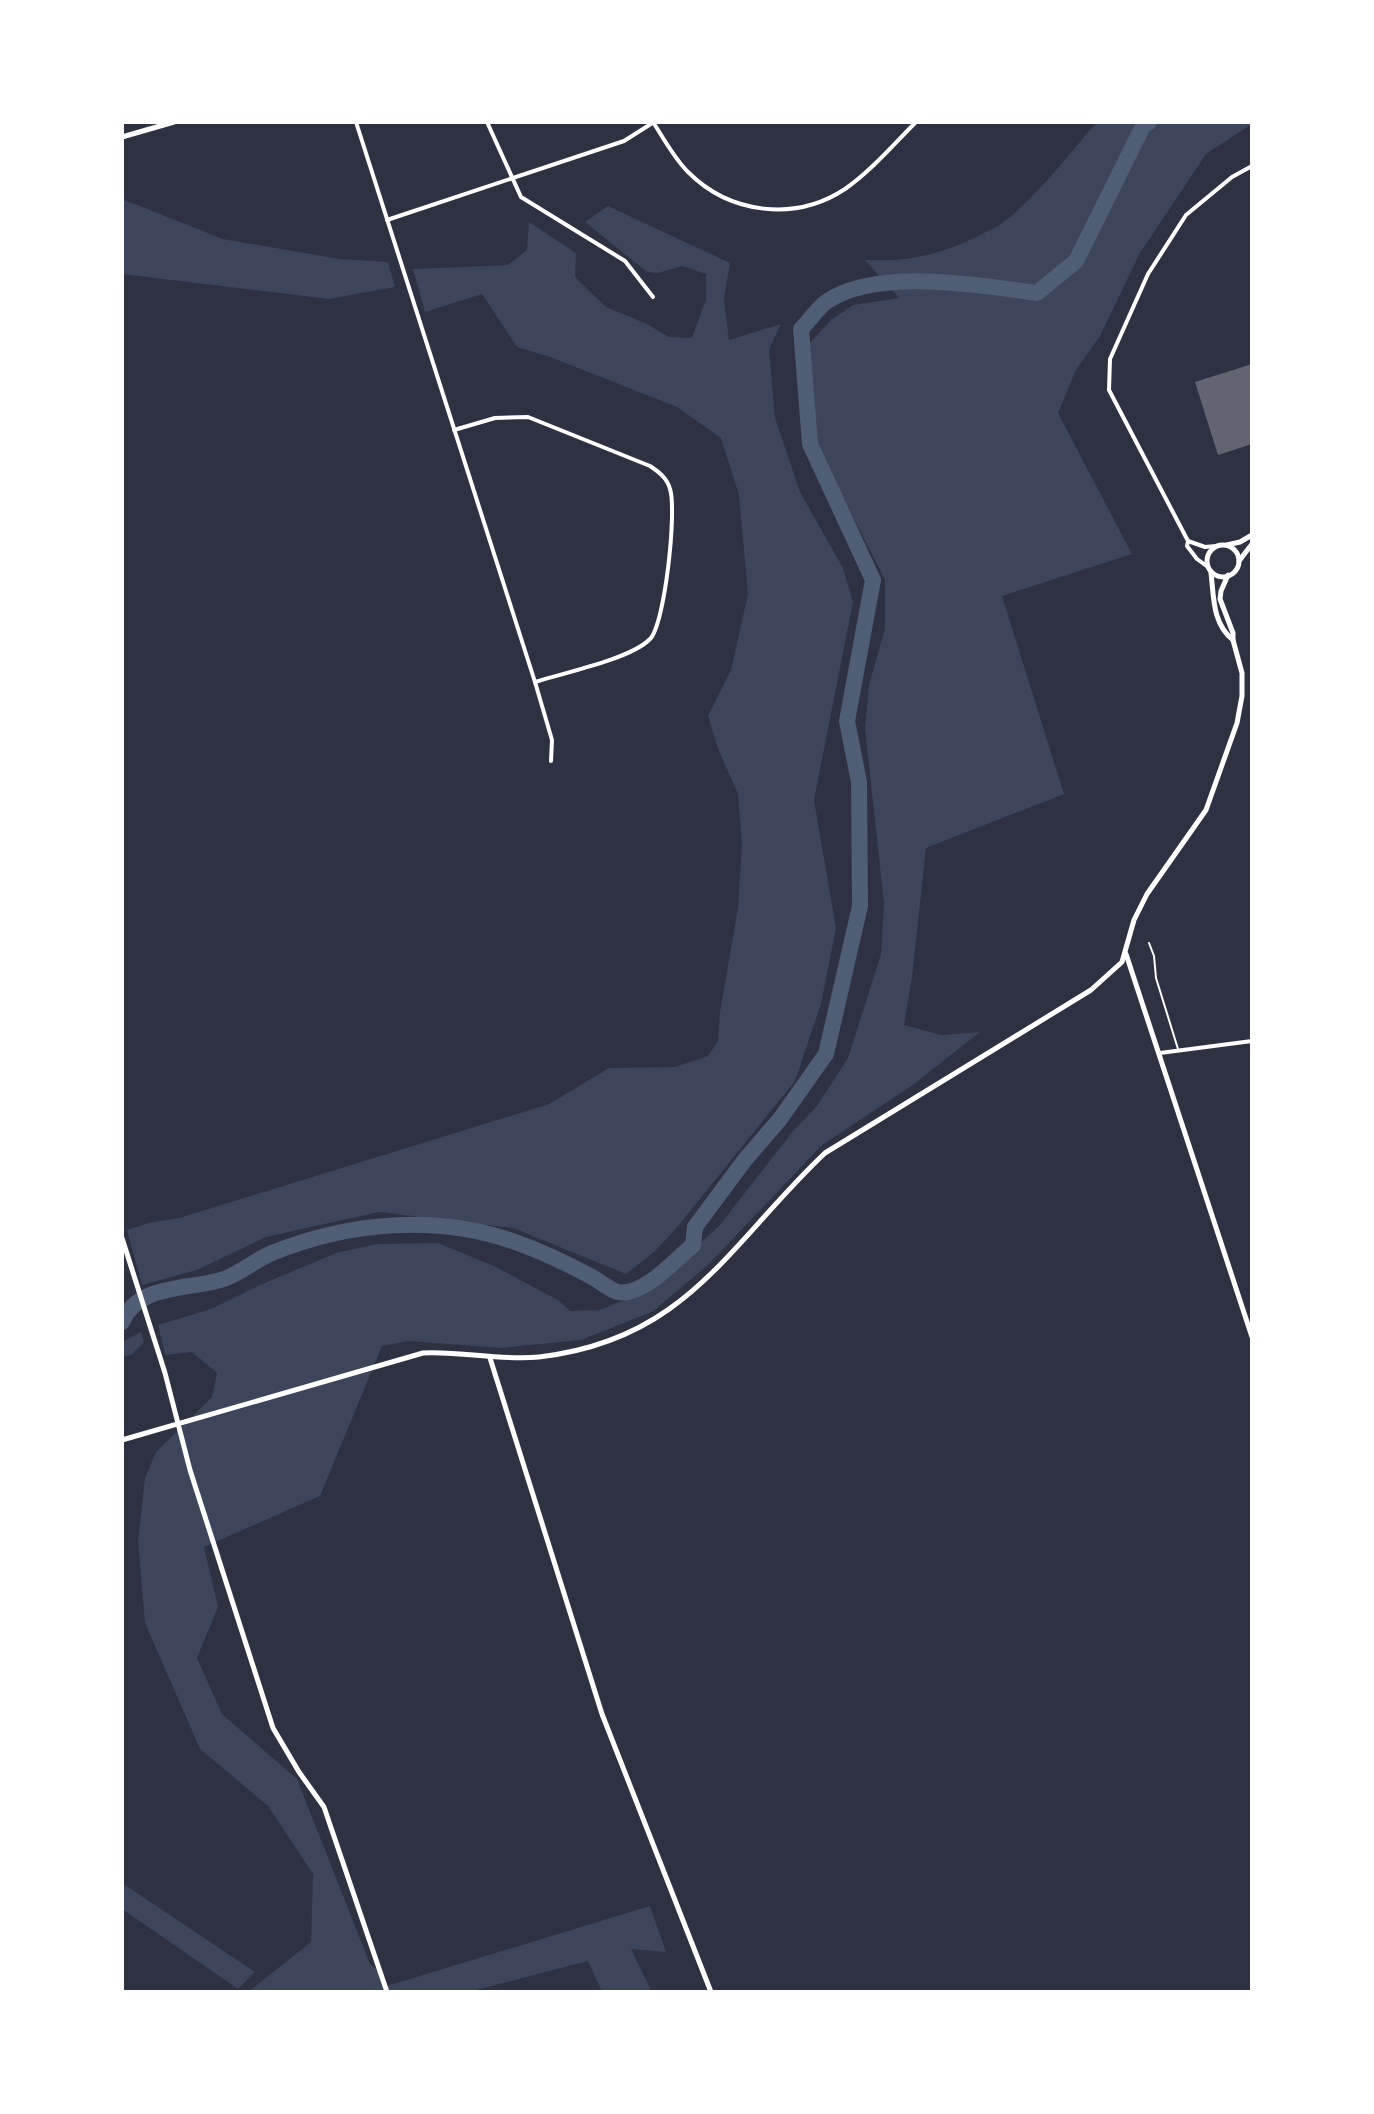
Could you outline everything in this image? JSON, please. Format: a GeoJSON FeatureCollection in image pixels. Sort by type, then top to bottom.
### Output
{"type":"FeatureCollection","features":[{"type":"Feature","properties":{"kind":"street"},"geometry":{"type":"LineString","coordinates":[[122,137],[174,122]]}},
{"type":"Feature","properties":{"kind":"street"},"geometry":{"type":"LineString","coordinates":[[356,122],[535,682],[552,740],[551,761]]}},
{"type":"Feature","properties":{"kind":"street"},"geometry":{"type":"LineString","coordinates":[[487,122],[517,192],[526,202],[625,261],[653,297]]}},
{"type":"Feature","properties":{"kind":"street"},"geometry":{"type":"LineString","coordinates":[[387,220],[624,141],[653,122],[681,165],[699,181],[743,205],[775,210],[809,206],[844,190],[916,122]]}},
{"type":"Feature","properties":{"kind":"street"},"geometry":{"type":"LineString","coordinates":[[1252,166],[1232,177],[1186,215],[1148,274],[1110,359],[1109,390],[1191,552],[1210,570],[1220,576],[1228,575],[1235,571],[1252,544]]}},
{"type":"Feature","properties":{"kind":"street"},"geometry":{"type":"LineString","coordinates":[[454,430],[495,418],[528,417],[650,466],[669,486],[672,512],[670,539],[662,611],[654,635],[628,653],[535,682]]}},
{"type":"Feature","properties":{"kind":"street"},"geometry":{"type":"LineString","coordinates":[[1188,541],[1205,547],[1216,546],[1240,542],[1252,535]]}},
{"type":"Feature","properties":{"kind":"street"},"geometry":{"type":"LineString","coordinates":[[1226,545],[1236,552],[1238,562]]}},
{"type":"Feature","properties":{"kind":"street"},"geometry":{"type":"LineString","coordinates":[[1216,546],[1207,556],[1214,608],[1227,635],[1233,640]]}},
{"type":"Feature","properties":{"kind":"street"},"geometry":{"type":"LineString","coordinates":[[122,1440],[423,1353],[535,1357],[575,1352],[617,1339],[660,1318],[704,1282],[825,1153],[1091,990],[1116,969],[1147,894],[1206,810],[1226,757],[1242,696],[1242,673],[1229,619],[1220,599],[1228,575]]}},
{"type":"Feature","properties":{"kind":"street"},"geometry":{"type":"LineString","coordinates":[[1126,951],[1252,1337]]}},
{"type":"Feature","properties":{"kind":"street"},"geometry":{"type":"LineString","coordinates":[[1160,1053],[1252,1041]]}},
{"type":"Feature","properties":{"kind":"street"},"geometry":{"type":"LineString","coordinates":[[122,1238],[177,1425],[273,1728],[324,1807],[387,1992]]}},
{"type":"Feature","properties":{"kind":"street"},"geometry":{"type":"LineString","coordinates":[[489,1357],[602,1714],[711,1992]]}},
{"type":"Feature","properties":{"kind":"lane"},"geometry":{"type":"LineString","coordinates":[[1149,943],[1156,978],[1179,1051]]}},
{"type":"Feature","properties":{"kind":"shaded area"},"geometry":{"type":"Polygon","coordinates":[[[1097,122],[1252,124],[1206,154],[1140,253],[1100,336],[1076,370],[1058,413],[1132,554],[1002,596],[1064,794],[926,848],[904,1025],[941,1035],[980,1032],[913,1085],[822,1145],[709,1264],[652,1312],[581,1340],[501,1348],[409,1341],[382,1346],[320,1496],[204,1547],[218,1607],[197,1658],[222,1714],[297,1779],[370,1964],[382,1973],[387,1986],[650,1906],[666,1952],[631,1949],[652,1992],[602,1992],[588,1961],[468,1992],[248,1992],[311,1942],[313,1874],[268,1806],[200,1749],[145,1623],[138,1541],[145,1478],[156,1452],[212,1397],[217,1373],[192,1352],[165,1355],[158,1325],[211,1309],[336,1253],[377,1244],[438,1243],[496,1267],[558,1300],[570,1311],[600,1310],[650,1289],[719,1226],[793,1131],[817,1106],[848,1058],[881,954],[884,904],[865,728],[869,685],[885,629],[885,580],[816,444],[808,345],[831,320],[853,305],[899,298],[865,260],[895,260],[936,252],[999,226],[1042,186],[1097,122]]]}},
{"type":"Feature","properties":{"kind":"shaded area"},"geometry":{"type":"Polygon","coordinates":[[[122,199],[223,239],[340,259],[388,262],[395,287],[329,299],[122,274],[122,199]]]}},
{"type":"Feature","properties":{"kind":"shaded area"},"geometry":{"type":"Polygon","coordinates":[[[608,206],[730,263],[724,299],[729,340],[781,324],[769,349],[775,418],[800,492],[843,568],[853,602],[814,800],[836,928],[821,1004],[795,1081],[674,1231],[626,1274],[513,1228],[379,1212],[266,1237],[197,1270],[142,1285],[127,1230],[179,1218],[549,1104],[609,1068],[675,1067],[708,1056],[718,1041],[738,908],[742,844],[738,794],[718,749],[708,716],[731,670],[748,594],[739,495],[721,438],[677,407],[517,347],[482,294],[425,312],[413,269],[508,265],[527,250],[529,222],[576,253],[575,277],[606,307],[669,337],[692,338],[706,299],[706,274],[682,266],[658,273],[647,272],[585,222],[608,206]]]}},
{"type":"Feature","properties":{"kind":"shaded area"},"geometry":{"type":"Polygon","coordinates":[[[141,1332],[144,1342],[131,1355],[122,1357],[122,1342],[141,1332]]]}},
{"type":"Feature","properties":{"kind":"shaded area"},"geometry":{"type":"Polygon","coordinates":[[[122,1883],[255,1972],[238,1989],[122,1909],[122,1883]]]}},
{"type":"Feature","properties":{"kind":"building"},"geometry":{"type":"Polygon","coordinates":[[[1252,364],[1252,444],[1218,455],[1195,382],[1252,364]]]}},
{"type":"Feature","properties":{"kind":"waterway"},"geometry":{"type":"LineString","coordinates":[[122,1322],[130,1309],[153,1294],[224,1279],[272,1253],[301,1242],[362,1229],[424,1225],[485,1233],[544,1254],[618,1292],[628,1292],[648,1283],[693,1245],[695,1227],[780,1119],[826,1054],[860,906],[859,782],[847,721],[873,580],[810,444],[801,329],[826,302],[847,291],[872,285],[928,281],[1037,293],[1076,261],[1143,126],[1149,122]]}}]}
